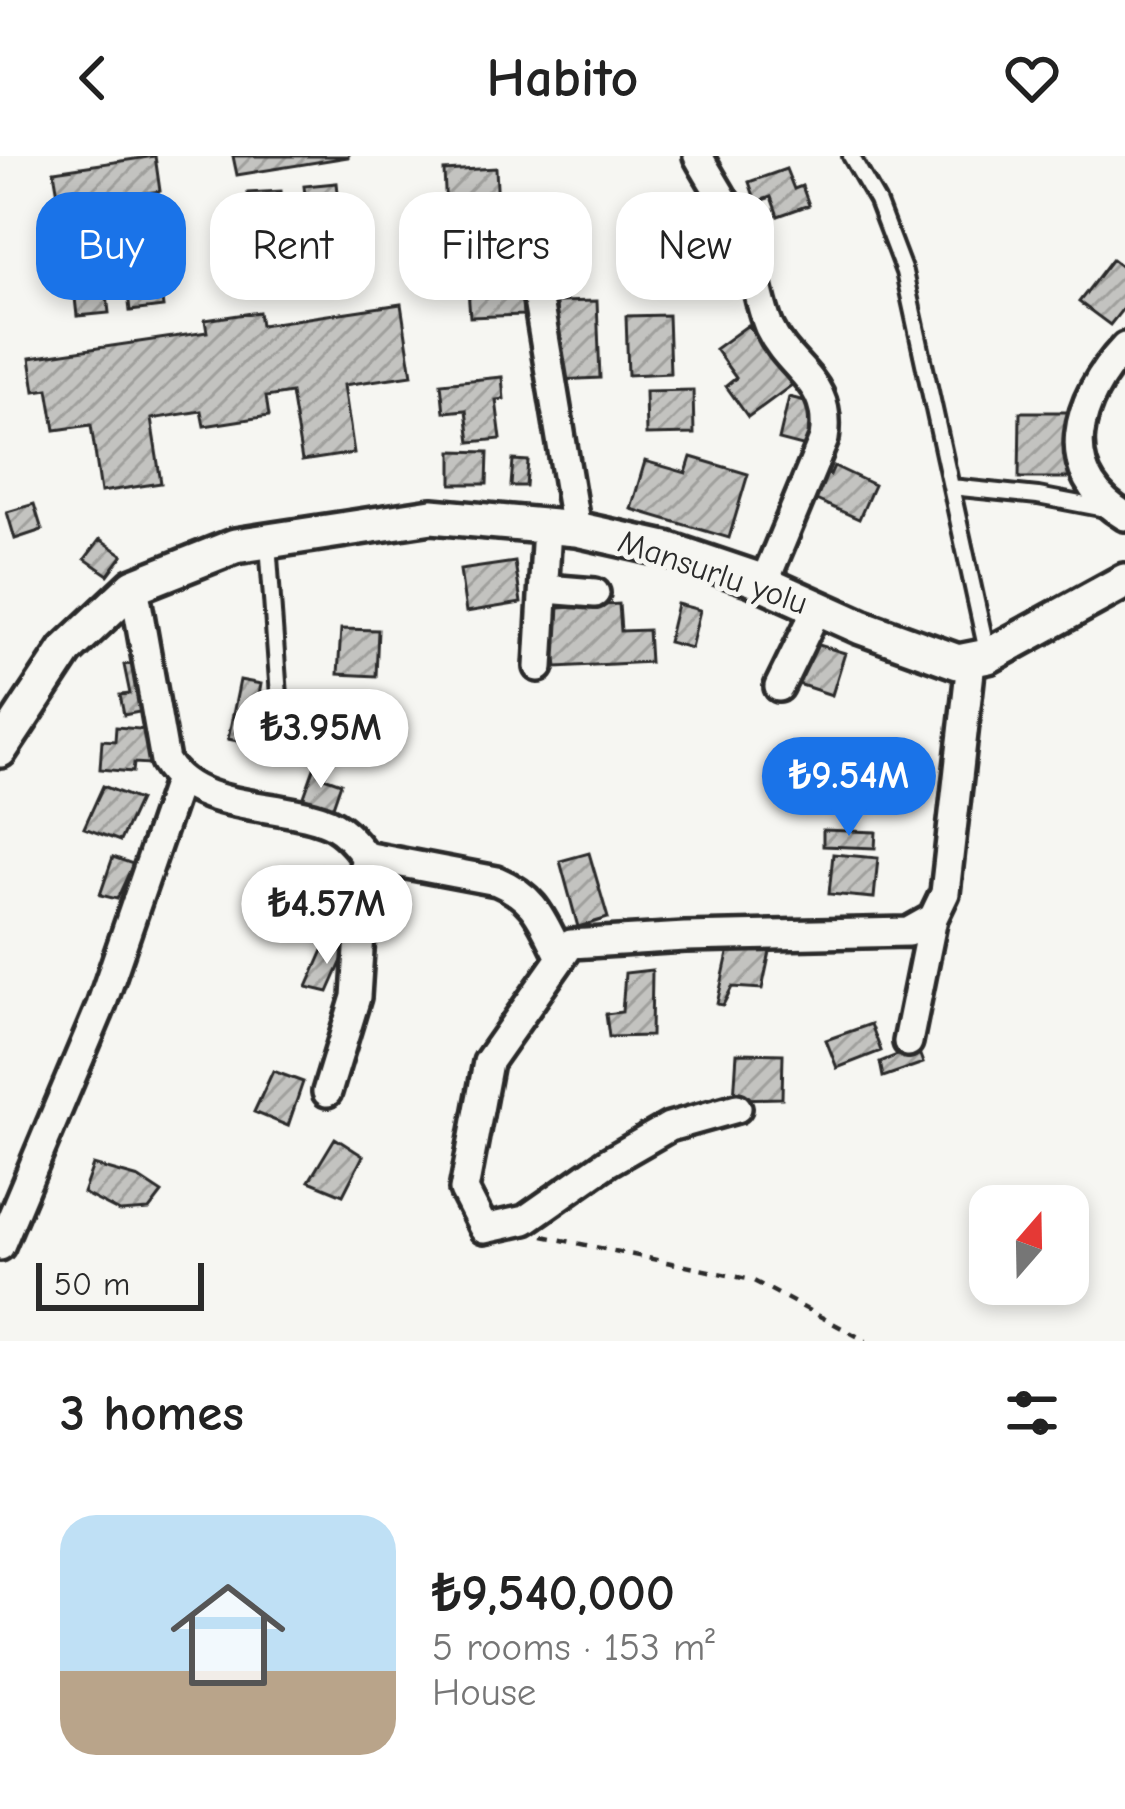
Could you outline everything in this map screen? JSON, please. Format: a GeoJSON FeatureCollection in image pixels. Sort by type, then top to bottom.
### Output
{"type":"FeatureCollection","features":[{"type":"Feature","properties":{"kind":"street"},"geometry":{"type":"LineString","coordinates":[[698,156],[743,237],[771,331],[813,382],[827,419],[824,439],[764,583]]}},
{"type":"Feature","properties":{"kind":"street"},"geometry":{"type":"LineString","coordinates":[[534,300],[561,528],[546,589],[538,667]]}},
{"type":"Feature","properties":{"kind":"street"},"geometry":{"type":"LineString","coordinates":[[1121,514],[1090,485],[1078,452],[1091,394],[1125,347]]}},
{"type":"Feature","properties":{"kind":"street","name":"Mansurlu yolu"},"geometry":{"type":"LineString","coordinates":[[0,750],[66,650],[134,586],[235,546],[432,516],[561,528],[666,549],[764,583],[935,657],[979,659]]}},
{"type":"Feature","properties":{"kind":"street"},"geometry":{"type":"LineString","coordinates":[[908,1042],[933,918],[945,893],[979,659],[1125,581]]}},
{"type":"Feature","properties":{"kind":"street"},"geometry":{"type":"LineString","coordinates":[[134,586],[165,761],[179,779],[203,792],[324,820],[351,838],[365,856],[497,881],[515,889],[532,902],[561,958]]}},
{"type":"Feature","properties":{"kind":"street"},"geometry":{"type":"LineString","coordinates":[[546,589],[595,593]]}},
{"type":"Feature","properties":{"kind":"street"},"geometry":{"type":"LineString","coordinates":[[779,687],[818,608]]}},
{"type":"Feature","properties":{"kind":"street"},"geometry":{"type":"LineString","coordinates":[[0,1246],[100,1006],[179,779]]}},
{"type":"Feature","properties":{"kind":"street"},"geometry":{"type":"LineString","coordinates":[[327,1092],[356,997],[365,856]]}},
{"type":"Feature","properties":{"kind":"street"},"geometry":{"type":"LineString","coordinates":[[737,1108],[669,1127],[608,1162],[525,1220],[484,1229],[464,1190],[488,1062],[571,944],[908,932],[933,918]]}},
{"type":"Feature","properties":{"kind":"lane"},"geometry":{"type":"LineString","coordinates":[[851,156],[877,201],[904,272],[951,487],[979,659]]}},
{"type":"Feature","properties":{"kind":"lane"},"geometry":{"type":"LineString","coordinates":[[951,487],[1038,496],[1121,514]]}},
{"type":"Feature","properties":{"kind":"lane"},"geometry":{"type":"LineString","coordinates":[[268,543],[278,695]]}},
{"type":"Feature","properties":{"kind":"path"},"geometry":{"type":"LineString","coordinates":[[503,1225],[600,1251],[752,1280],[866,1341]]}},
{"type":"Feature","properties":{"kind":"building"},"geometry":{"type":"Polygon","coordinates":[[[155,156],[160,191],[58,192],[54,171],[155,156]]]}},
{"type":"Feature","properties":{"kind":"building"},"geometry":{"type":"Polygon","coordinates":[[[233,156],[348,156],[348,157],[237,175],[233,156]]]}},
{"type":"Feature","properties":{"kind":"building"},"geometry":{"type":"Polygon","coordinates":[[[496,168],[497,192],[445,192],[444,171],[496,168]]]}},
{"type":"Feature","properties":{"kind":"building"},"geometry":{"type":"Polygon","coordinates":[[[786,169],[794,189],[802,186],[809,205],[778,216],[774,192],[752,192],[749,182],[786,169]]]}},
{"type":"Feature","properties":{"kind":"building"},"geometry":{"type":"Polygon","coordinates":[[[337,183],[338,192],[305,192],[304,186],[337,183]]]}},
{"type":"Feature","properties":{"kind":"building"},"geometry":{"type":"Polygon","coordinates":[[[1112,259],[1125,269],[1125,306],[1110,325],[1079,302],[1112,259]]]}},
{"type":"Feature","properties":{"kind":"building"},"geometry":{"type":"Polygon","coordinates":[[[75,300],[108,300],[109,313],[77,316],[75,300]]]}},
{"type":"Feature","properties":{"kind":"building"},"geometry":{"type":"Polygon","coordinates":[[[129,300],[162,300],[163,307],[130,311],[129,300]]]}},
{"type":"Feature","properties":{"kind":"building"},"geometry":{"type":"Polygon","coordinates":[[[469,300],[522,300],[523,315],[470,317],[469,300]]]}},
{"type":"Feature","properties":{"kind":"building"},"geometry":{"type":"Polygon","coordinates":[[[597,301],[600,378],[558,380],[556,302],[597,301]]]}},
{"type":"Feature","properties":{"kind":"building"},"geometry":{"type":"Polygon","coordinates":[[[401,304],[412,375],[344,385],[354,453],[302,461],[291,393],[266,397],[269,416],[204,426],[201,411],[151,419],[161,483],[101,492],[91,425],[55,430],[48,389],[35,391],[30,358],[207,332],[205,320],[259,312],[261,325],[401,304]]]}},
{"type":"Feature","properties":{"kind":"building"},"geometry":{"type":"Polygon","coordinates":[[[668,315],[670,373],[628,375],[626,316],[668,315]]]}},
{"type":"Feature","properties":{"kind":"building"},"geometry":{"type":"Polygon","coordinates":[[[748,325],[792,385],[748,417],[726,386],[736,378],[715,349],[748,325]]]}},
{"type":"Feature","properties":{"kind":"building"},"geometry":{"type":"Polygon","coordinates":[[[502,377],[504,399],[496,400],[501,439],[470,442],[466,410],[444,412],[441,383],[502,377]]]}},
{"type":"Feature","properties":{"kind":"building"},"geometry":{"type":"Polygon","coordinates":[[[693,390],[694,434],[646,435],[645,391],[693,390]]]}},
{"type":"Feature","properties":{"kind":"building"},"geometry":{"type":"Polygon","coordinates":[[[789,397],[817,404],[806,447],[779,440],[789,397]]]}},
{"type":"Feature","properties":{"kind":"building"},"geometry":{"type":"Polygon","coordinates":[[[1020,412],[1076,412],[1075,478],[1019,478],[1020,412]]]}},
{"type":"Feature","properties":{"kind":"building"},"geometry":{"type":"Polygon","coordinates":[[[452,451],[488,452],[487,484],[452,484],[452,451]]]}},
{"type":"Feature","properties":{"kind":"building"},"geometry":{"type":"Polygon","coordinates":[[[691,457],[748,474],[729,538],[631,509],[645,461],[686,473],[691,457]]]}},
{"type":"Feature","properties":{"kind":"building"},"geometry":{"type":"Polygon","coordinates":[[[513,460],[528,461],[526,486],[511,486],[513,460]]]}},
{"type":"Feature","properties":{"kind":"building"},"geometry":{"type":"Polygon","coordinates":[[[834,466],[874,485],[859,519],[814,499],[834,466]]]}},
{"type":"Feature","properties":{"kind":"building"},"geometry":{"type":"Polygon","coordinates":[[[34,504],[42,530],[15,539],[7,512],[34,504]]]}},
{"type":"Feature","properties":{"kind":"building"},"geometry":{"type":"Polygon","coordinates":[[[100,539],[123,555],[108,575],[85,559],[100,539]]]}},
{"type":"Feature","properties":{"kind":"building"},"geometry":{"type":"Polygon","coordinates":[[[515,562],[521,603],[466,612],[460,570],[515,562]]]}},
{"type":"Feature","properties":{"kind":"building"},"geometry":{"type":"Polygon","coordinates":[[[619,604],[621,631],[648,630],[650,662],[557,667],[555,651],[548,651],[545,609],[619,604]]]}},
{"type":"Feature","properties":{"kind":"building"},"geometry":{"type":"Polygon","coordinates":[[[677,604],[700,610],[691,648],[668,642],[677,604]]]}},
{"type":"Feature","properties":{"kind":"building"},"geometry":{"type":"Polygon","coordinates":[[[341,629],[378,630],[376,676],[338,674],[341,629]]]}},
{"type":"Feature","properties":{"kind":"building"},"geometry":{"type":"Polygon","coordinates":[[[809,642],[845,653],[832,695],[795,683],[809,642]]]}},
{"type":"Feature","properties":{"kind":"building"},"geometry":{"type":"Polygon","coordinates":[[[144,661],[154,709],[124,715],[120,695],[130,694],[124,665],[144,661]]]}},
{"type":"Feature","properties":{"kind":"building"},"geometry":{"type":"Polygon","coordinates":[[[240,680],[261,684],[258,701],[295,709],[287,751],[228,739],[240,680]]]}},
{"type":"Feature","properties":{"kind":"building"},"geometry":{"type":"Polygon","coordinates":[[[359,712],[379,713],[378,755],[349,754],[350,729],[359,730],[359,712]]]}},
{"type":"Feature","properties":{"kind":"building"},"geometry":{"type":"Polygon","coordinates":[[[116,727],[152,730],[150,764],[134,763],[133,772],[100,769],[102,740],[115,741],[116,727]]]}},
{"type":"Feature","properties":{"kind":"building"},"geometry":{"type":"Polygon","coordinates":[[[316,763],[328,767],[324,777],[341,783],[330,815],[301,805],[316,763]]]}},
{"type":"Feature","properties":{"kind":"building"},"geometry":{"type":"Polygon","coordinates":[[[103,786],[139,800],[120,841],[84,828],[103,786]]]}},
{"type":"Feature","properties":{"kind":"building"},"geometry":{"type":"Polygon","coordinates":[[[823,830],[876,832],[875,848],[823,846],[823,830]]]}},
{"type":"Feature","properties":{"kind":"building"},"geometry":{"type":"Polygon","coordinates":[[[589,853],[608,918],[578,927],[560,861],[589,853]]]}},
{"type":"Feature","properties":{"kind":"building"},"geometry":{"type":"Polygon","coordinates":[[[833,854],[878,858],[874,898],[829,894],[833,854]]]}},
{"type":"Feature","properties":{"kind":"building"},"geometry":{"type":"Polygon","coordinates":[[[113,857],[133,864],[117,899],[100,895],[113,857]]]}},
{"type":"Feature","properties":{"kind":"building"},"geometry":{"type":"Polygon","coordinates":[[[321,865],[337,890],[308,915],[283,896],[321,865]]]}},
{"type":"Feature","properties":{"kind":"building"},"geometry":{"type":"Polygon","coordinates":[[[328,939],[347,949],[328,992],[307,987],[328,939]]]}},
{"type":"Feature","properties":{"kind":"building"},"geometry":{"type":"Polygon","coordinates":[[[730,944],[771,947],[762,989],[732,987],[723,1005],[717,1004],[730,944]]]}},
{"type":"Feature","properties":{"kind":"building"},"geometry":{"type":"Polygon","coordinates":[[[652,970],[651,1036],[609,1037],[606,1014],[622,1012],[625,973],[652,970]]]}},
{"type":"Feature","properties":{"kind":"building"},"geometry":{"type":"Polygon","coordinates":[[[871,1024],[881,1051],[837,1068],[826,1040],[871,1024]]]}},
{"type":"Feature","properties":{"kind":"building"},"geometry":{"type":"Polygon","coordinates":[[[917,1047],[923,1063],[883,1077],[880,1062],[917,1047]]]}},
{"type":"Feature","properties":{"kind":"building"},"geometry":{"type":"Polygon","coordinates":[[[737,1053],[783,1054],[782,1098],[734,1099],[737,1053]]]}},
{"type":"Feature","properties":{"kind":"building"},"geometry":{"type":"Polygon","coordinates":[[[273,1071],[303,1082],[288,1126],[254,1112],[273,1071]]]}},
{"type":"Feature","properties":{"kind":"building"},"geometry":{"type":"Polygon","coordinates":[[[335,1138],[363,1156],[343,1195],[309,1181],[335,1138]]]}},
{"type":"Feature","properties":{"kind":"building"},"geometry":{"type":"Polygon","coordinates":[[[93,1165],[139,1178],[162,1193],[149,1210],[120,1212],[83,1193],[93,1165]]]}}]}
